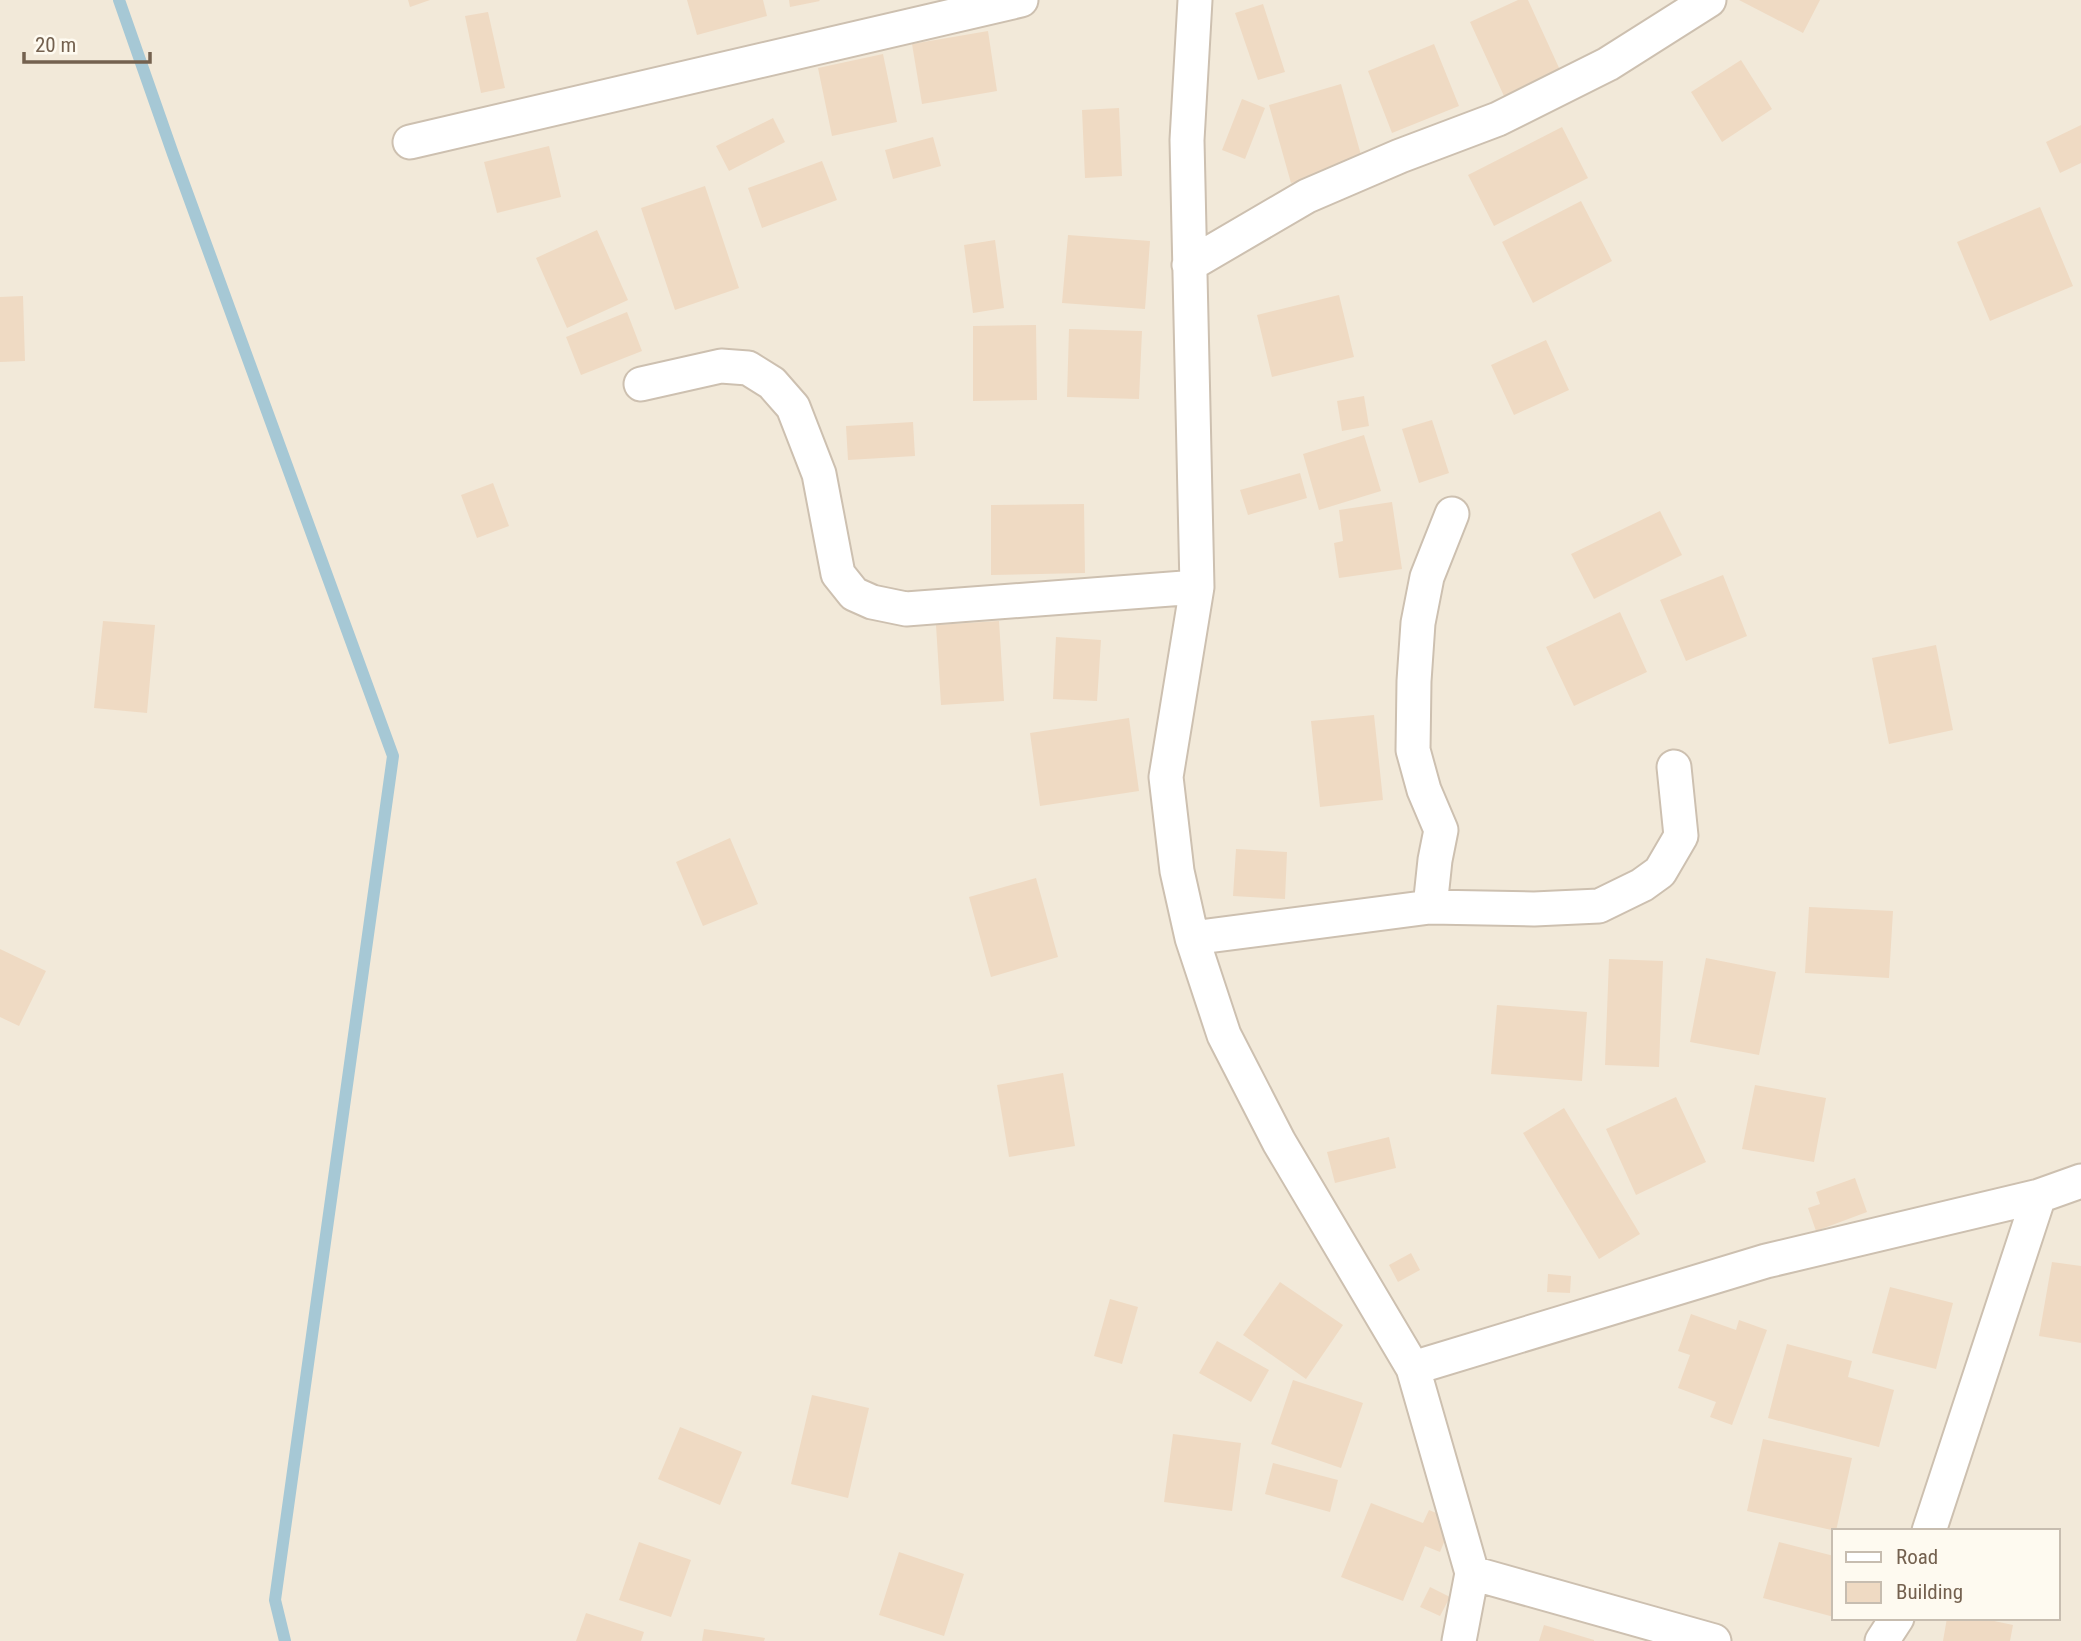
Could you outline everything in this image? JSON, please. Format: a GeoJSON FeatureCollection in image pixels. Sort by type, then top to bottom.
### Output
{"type":"FeatureCollection","features":[{"type":"Feature","properties":{"kind":"street"},"geometry":{"type":"LineString","coordinates":[[410,142],[1021,0]]}},
{"type":"Feature","properties":{"kind":"street"},"geometry":{"type":"LineString","coordinates":[[1195,0],[1187,140],[1197,587],[1166,776],[1177,872],[1192,938],[1224,1035],[1279,1142],[1413,1368],[1472,1573],[1459,1641]]}},
{"type":"Feature","properties":{"kind":"street"},"geometry":{"type":"LineString","coordinates":[[1189,265],[1307,196],[1498,119],[1608,64],[1709,0]]}},
{"type":"Feature","properties":{"kind":"street"},"geometry":{"type":"LineString","coordinates":[[641,384],[721,366],[748,368],[772,383],[793,407],[819,474],[838,575],[854,594],[872,602],[906,608],[1197,587]]}},
{"type":"Feature","properties":{"kind":"street"},"geometry":{"type":"LineString","coordinates":[[1430,907],[1434,860],[1441,830],[1424,790],[1413,750],[1414,681],[1418,623],[1427,577],[1452,514]]}},
{"type":"Feature","properties":{"kind":"street"},"geometry":{"type":"LineString","coordinates":[[1192,938],[1430,907],[1534,909],[1599,905],[1642,885],[1660,872],[1681,836],[1674,767]]}},
{"type":"Feature","properties":{"kind":"street"},"geometry":{"type":"LineString","coordinates":[[1413,1368],[1766,1261],[2039,1196],[2081,1181]]}},
{"type":"Feature","properties":{"kind":"street"},"geometry":{"type":"LineString","coordinates":[[1930,1529],[2039,1196]]}},
{"type":"Feature","properties":{"kind":"street"},"geometry":{"type":"LineString","coordinates":[[1472,1573],[1714,1641]]}},
{"type":"Feature","properties":{"kind":"street"},"geometry":{"type":"LineString","coordinates":[[1882,1641],[1896,1620]]}},
{"type":"Feature","properties":{"kind":"shaded area"},"geometry":{"type":"Polygon","coordinates":[[[0,0],[2081,0],[2081,1641],[0,1641],[0,0]]]}},
{"type":"Feature","properties":{"kind":"building"},"geometry":{"type":"Polygon","coordinates":[[[408,0],[430,0],[410,7],[408,0]]]}},
{"type":"Feature","properties":{"kind":"building"},"geometry":{"type":"Polygon","coordinates":[[[687,0],[763,0],[767,16],[697,35],[687,0]]]}},
{"type":"Feature","properties":{"kind":"building"},"geometry":{"type":"Polygon","coordinates":[[[789,0],[819,0],[820,1],[790,7],[789,0]]]}},
{"type":"Feature","properties":{"kind":"building"},"geometry":{"type":"Polygon","coordinates":[[[1518,0],[1528,0],[1560,70],[1504,96],[1470,22],[1518,0]]]}},
{"type":"Feature","properties":{"kind":"building"},"geometry":{"type":"Polygon","coordinates":[[[1739,0],[1820,0],[1803,33],[1739,0]]]}},
{"type":"Feature","properties":{"kind":"building"},"geometry":{"type":"Polygon","coordinates":[[[1263,4],[1285,72],[1258,80],[1235,13],[1263,4]]]}},
{"type":"Feature","properties":{"kind":"building"},"geometry":{"type":"Polygon","coordinates":[[[488,12],[505,88],[481,93],[465,16],[488,12]]]}},
{"type":"Feature","properties":{"kind":"building"},"geometry":{"type":"Polygon","coordinates":[[[988,31],[997,91],[922,104],[912,44],[988,31]]]}},
{"type":"Feature","properties":{"kind":"building"},"geometry":{"type":"Polygon","coordinates":[[[1434,44],[1459,106],[1392,133],[1368,71],[1434,44]]]}},
{"type":"Feature","properties":{"kind":"building"},"geometry":{"type":"Polygon","coordinates":[[[883,54],[897,122],[832,136],[818,68],[883,54]]]}},
{"type":"Feature","properties":{"kind":"building"},"geometry":{"type":"Polygon","coordinates":[[[1741,60],[1772,109],[1722,142],[1691,92],[1741,60]]]}},
{"type":"Feature","properties":{"kind":"building"},"geometry":{"type":"Polygon","coordinates":[[[1341,84],[1363,162],[1291,183],[1269,105],[1341,84]]]}},
{"type":"Feature","properties":{"kind":"building"},"geometry":{"type":"Polygon","coordinates":[[[1242,99],[1265,108],[1245,159],[1222,150],[1242,99]]]}},
{"type":"Feature","properties":{"kind":"building"},"geometry":{"type":"Polygon","coordinates":[[[1119,108],[1122,176],[1085,178],[1082,110],[1119,108]]]}},
{"type":"Feature","properties":{"kind":"building"},"geometry":{"type":"Polygon","coordinates":[[[773,118],[785,142],[729,171],[716,146],[773,118]]]}},
{"type":"Feature","properties":{"kind":"building"},"geometry":{"type":"Polygon","coordinates":[[[2081,125],[2081,163],[2060,173],[2046,142],[2081,125]]]}},
{"type":"Feature","properties":{"kind":"building"},"geometry":{"type":"Polygon","coordinates":[[[1562,127],[1588,178],[1494,226],[1468,175],[1562,127]]]}},
{"type":"Feature","properties":{"kind":"building"},"geometry":{"type":"Polygon","coordinates":[[[933,137],[941,166],[893,179],[885,150],[933,137]]]}},
{"type":"Feature","properties":{"kind":"building"},"geometry":{"type":"Polygon","coordinates":[[[549,146],[561,197],[497,213],[484,162],[549,146]]]}},
{"type":"Feature","properties":{"kind":"building"},"geometry":{"type":"Polygon","coordinates":[[[822,161],[837,200],[762,228],[748,188],[822,161]]]}},
{"type":"Feature","properties":{"kind":"building"},"geometry":{"type":"Polygon","coordinates":[[[705,186],[739,288],[675,310],[641,208],[705,186]]]}},
{"type":"Feature","properties":{"kind":"building"},"geometry":{"type":"Polygon","coordinates":[[[1581,201],[1612,261],[1533,303],[1502,242],[1581,201]]]}},
{"type":"Feature","properties":{"kind":"building"},"geometry":{"type":"Polygon","coordinates":[[[2040,207],[2073,286],[1990,321],[1957,242],[2040,207]]]}},
{"type":"Feature","properties":{"kind":"building"},"geometry":{"type":"Polygon","coordinates":[[[597,230],[628,300],[567,328],[536,258],[597,230]]]}},
{"type":"Feature","properties":{"kind":"building"},"geometry":{"type":"Polygon","coordinates":[[[1068,235],[1150,241],[1145,309],[1062,303],[1068,235]]]}},
{"type":"Feature","properties":{"kind":"building"},"geometry":{"type":"Polygon","coordinates":[[[995,240],[1004,308],[973,313],[964,245],[995,240]]]}},
{"type":"Feature","properties":{"kind":"building"},"geometry":{"type":"Polygon","coordinates":[[[1339,295],[1354,357],[1272,377],[1257,315],[1339,295]]]}},
{"type":"Feature","properties":{"kind":"building"},"geometry":{"type":"Polygon","coordinates":[[[23,296],[25,361],[0,362],[0,297],[23,296]]]}},
{"type":"Feature","properties":{"kind":"building"},"geometry":{"type":"Polygon","coordinates":[[[627,312],[642,351],[581,375],[566,337],[627,312]]]}},
{"type":"Feature","properties":{"kind":"building"},"geometry":{"type":"Polygon","coordinates":[[[1036,325],[1037,400],[973,401],[973,326],[1036,325]]]}},
{"type":"Feature","properties":{"kind":"building"},"geometry":{"type":"Polygon","coordinates":[[[1069,329],[1142,331],[1139,399],[1067,397],[1069,329]]]}},
{"type":"Feature","properties":{"kind":"building"},"geometry":{"type":"Polygon","coordinates":[[[1546,340],[1569,390],[1514,415],[1491,365],[1546,340]]]}},
{"type":"Feature","properties":{"kind":"building"},"geometry":{"type":"Polygon","coordinates":[[[1364,396],[1369,426],[1342,431],[1337,401],[1364,396]]]}},
{"type":"Feature","properties":{"kind":"building"},"geometry":{"type":"Polygon","coordinates":[[[1432,420],[1449,473],[1419,483],[1402,429],[1432,420]]]}},
{"type":"Feature","properties":{"kind":"building"},"geometry":{"type":"Polygon","coordinates":[[[913,422],[915,456],[848,460],[846,426],[913,422]]]}},
{"type":"Feature","properties":{"kind":"building"},"geometry":{"type":"Polygon","coordinates":[[[1364,435],[1381,491],[1319,510],[1303,454],[1364,435]]]}},
{"type":"Feature","properties":{"kind":"building"},"geometry":{"type":"Polygon","coordinates":[[[1300,473],[1307,498],[1248,515],[1240,490],[1300,473]]]}},
{"type":"Feature","properties":{"kind":"building"},"geometry":{"type":"Polygon","coordinates":[[[493,483],[509,526],[477,538],[461,495],[493,483]]]}},
{"type":"Feature","properties":{"kind":"building"},"geometry":{"type":"Polygon","coordinates":[[[1392,502],[1402,569],[1339,578],[1334,543],[1343,541],[1339,510],[1392,502]]]}},
{"type":"Feature","properties":{"kind":"building"},"geometry":{"type":"Polygon","coordinates":[[[1084,504],[1085,573],[991,575],[991,505],[1084,504]]]}},
{"type":"Feature","properties":{"kind":"building"},"geometry":{"type":"Polygon","coordinates":[[[1660,511],[1682,555],[1594,599],[1571,554],[1660,511]]]}},
{"type":"Feature","properties":{"kind":"building"},"geometry":{"type":"Polygon","coordinates":[[[1723,575],[1747,636],[1686,661],[1660,600],[1723,575]]]}},
{"type":"Feature","properties":{"kind":"building"},"geometry":{"type":"Polygon","coordinates":[[[1620,612],[1647,672],[1574,706],[1546,647],[1620,612]]]}},
{"type":"Feature","properties":{"kind":"building"},"geometry":{"type":"Polygon","coordinates":[[[103,621],[155,625],[147,713],[94,708],[103,621]]]}},
{"type":"Feature","properties":{"kind":"building"},"geometry":{"type":"Polygon","coordinates":[[[999,621],[1004,701],[941,705],[936,625],[999,621]]]}},
{"type":"Feature","properties":{"kind":"building"},"geometry":{"type":"Polygon","coordinates":[[[1056,637],[1101,640],[1097,701],[1053,699],[1056,637]]]}},
{"type":"Feature","properties":{"kind":"building"},"geometry":{"type":"Polygon","coordinates":[[[1936,645],[1953,730],[1889,744],[1872,658],[1936,645]]]}},
{"type":"Feature","properties":{"kind":"building"},"geometry":{"type":"Polygon","coordinates":[[[1374,715],[1383,800],[1320,807],[1311,721],[1374,715]]]}},
{"type":"Feature","properties":{"kind":"building"},"geometry":{"type":"Polygon","coordinates":[[[1129,718],[1139,791],[1040,806],[1030,733],[1129,718]]]}},
{"type":"Feature","properties":{"kind":"building"},"geometry":{"type":"Polygon","coordinates":[[[730,838],[758,904],[703,926],[676,862],[730,838]]]}},
{"type":"Feature","properties":{"kind":"building"},"geometry":{"type":"Polygon","coordinates":[[[1236,849],[1287,852],[1285,899],[1233,896],[1236,849]]]}},
{"type":"Feature","properties":{"kind":"building"},"geometry":{"type":"Polygon","coordinates":[[[1036,878],[1058,957],[991,977],[969,897],[1036,878]]]}},
{"type":"Feature","properties":{"kind":"building"},"geometry":{"type":"Polygon","coordinates":[[[1809,907],[1893,911],[1889,978],[1805,973],[1809,907]]]}},
{"type":"Feature","properties":{"kind":"building"},"geometry":{"type":"Polygon","coordinates":[[[0,949],[46,971],[19,1026],[0,1017],[0,949]]]}},
{"type":"Feature","properties":{"kind":"building"},"geometry":{"type":"Polygon","coordinates":[[[1706,958],[1776,972],[1759,1055],[1690,1042],[1706,958]]]}},
{"type":"Feature","properties":{"kind":"building"},"geometry":{"type":"Polygon","coordinates":[[[1609,959],[1663,961],[1659,1067],[1605,1065],[1609,959]]]}},
{"type":"Feature","properties":{"kind":"building"},"geometry":{"type":"Polygon","coordinates":[[[1497,1005],[1587,1012],[1582,1081],[1491,1074],[1497,1005]]]}},
{"type":"Feature","properties":{"kind":"building"},"geometry":{"type":"Polygon","coordinates":[[[1063,1073],[1075,1146],[1009,1157],[997,1085],[1063,1073]]]}},
{"type":"Feature","properties":{"kind":"building"},"geometry":{"type":"Polygon","coordinates":[[[1755,1085],[1826,1098],[1814,1162],[1742,1149],[1755,1085]]]}},
{"type":"Feature","properties":{"kind":"building"},"geometry":{"type":"Polygon","coordinates":[[[1676,1097],[1706,1162],[1636,1195],[1606,1129],[1676,1097]]]}},
{"type":"Feature","properties":{"kind":"building"},"geometry":{"type":"Polygon","coordinates":[[[1564,1108],[1640,1234],[1599,1259],[1523,1133],[1564,1108]]]}},
{"type":"Feature","properties":{"kind":"building"},"geometry":{"type":"Polygon","coordinates":[[[1389,1137],[1396,1168],[1335,1183],[1327,1152],[1389,1137]]]}},
{"type":"Feature","properties":{"kind":"building"},"geometry":{"type":"Polygon","coordinates":[[[1855,1178],[1867,1212],[1816,1231],[1808,1208],[1820,1204],[1816,1192],[1855,1178]]]}},
{"type":"Feature","properties":{"kind":"building"},"geometry":{"type":"Polygon","coordinates":[[[1411,1253],[1420,1270],[1398,1282],[1389,1265],[1411,1253]]]}},
{"type":"Feature","properties":{"kind":"building"},"geometry":{"type":"Polygon","coordinates":[[[2052,1262],[2081,1266],[2081,1343],[2039,1336],[2052,1262]]]}},
{"type":"Feature","properties":{"kind":"building"},"geometry":{"type":"Polygon","coordinates":[[[1548,1274],[1571,1276],[1570,1293],[1547,1292],[1548,1274]]]}},
{"type":"Feature","properties":{"kind":"building"},"geometry":{"type":"Polygon","coordinates":[[[1280,1282],[1343,1325],[1306,1379],[1243,1335],[1280,1282]]]}},
{"type":"Feature","properties":{"kind":"building"},"geometry":{"type":"Polygon","coordinates":[[[1890,1287],[1953,1303],[1936,1369],[1872,1353],[1890,1287]]]}},
{"type":"Feature","properties":{"kind":"building"},"geometry":{"type":"Polygon","coordinates":[[[1110,1299],[1138,1307],[1122,1364],[1094,1356],[1110,1299]]]}},
{"type":"Feature","properties":{"kind":"building"},"geometry":{"type":"Polygon","coordinates":[[[1691,1314],[1736,1330],[1739,1320],[1767,1330],[1732,1425],[1710,1417],[1716,1402],[1678,1388],[1690,1355],[1678,1351],[1691,1314]]]}},
{"type":"Feature","properties":{"kind":"building"},"geometry":{"type":"Polygon","coordinates":[[[1217,1341],[1269,1370],[1251,1402],[1199,1373],[1217,1341]]]}},
{"type":"Feature","properties":{"kind":"building"},"geometry":{"type":"Polygon","coordinates":[[[1787,1344],[1852,1361],[1848,1377],[1894,1390],[1879,1447],[1768,1418],[1787,1344]]]}},
{"type":"Feature","properties":{"kind":"building"},"geometry":{"type":"Polygon","coordinates":[[[1293,1380],[1363,1403],[1341,1468],[1271,1444],[1293,1380]]]}},
{"type":"Feature","properties":{"kind":"building"},"geometry":{"type":"Polygon","coordinates":[[[812,1395],[869,1408],[848,1498],[791,1484],[812,1395]]]}},
{"type":"Feature","properties":{"kind":"building"},"geometry":{"type":"Polygon","coordinates":[[[680,1427],[742,1452],[720,1505],[658,1479],[680,1427]]]}},
{"type":"Feature","properties":{"kind":"building"},"geometry":{"type":"Polygon","coordinates":[[[1173,1434],[1241,1443],[1232,1511],[1164,1502],[1173,1434]]]}},
{"type":"Feature","properties":{"kind":"building"},"geometry":{"type":"Polygon","coordinates":[[[1763,1439],[1852,1458],[1836,1529],[1747,1511],[1763,1439]]]}},
{"type":"Feature","properties":{"kind":"building"},"geometry":{"type":"Polygon","coordinates":[[[1273,1463],[1338,1480],[1330,1512],[1265,1494],[1273,1463]]]}},
{"type":"Feature","properties":{"kind":"building"},"geometry":{"type":"Polygon","coordinates":[[[1371,1503],[1423,1523],[1429,1510],[1453,1520],[1440,1552],[1425,1546],[1403,1601],[1341,1577],[1371,1503]]]}},
{"type":"Feature","properties":{"kind":"building"},"geometry":{"type":"Polygon","coordinates":[[[639,1542],[691,1560],[671,1617],[619,1600],[639,1542]]]}},
{"type":"Feature","properties":{"kind":"building"},"geometry":{"type":"Polygon","coordinates":[[[1779,1542],[1832,1555],[1832,1616],[1763,1598],[1779,1542]]]}},
{"type":"Feature","properties":{"kind":"building"},"geometry":{"type":"Polygon","coordinates":[[[899,1552],[964,1574],[944,1636],[879,1615],[899,1552]]]}},
{"type":"Feature","properties":{"kind":"building"},"geometry":{"type":"Polygon","coordinates":[[[1430,1587],[1450,1597],[1440,1616],[1420,1607],[1430,1587]]]}},
{"type":"Feature","properties":{"kind":"building"},"geometry":{"type":"Polygon","coordinates":[[[586,1613],[644,1632],[641,1641],[576,1641],[586,1613]]]}},
{"type":"Feature","properties":{"kind":"building"},"geometry":{"type":"Polygon","coordinates":[[[1947,1620],[1989,1620],[2013,1625],[2010,1641],[1943,1641],[1947,1620]]]}},
{"type":"Feature","properties":{"kind":"building"},"geometry":{"type":"Polygon","coordinates":[[[1544,1625],[1594,1640],[1594,1641],[1539,1641],[1544,1625]]]}},
{"type":"Feature","properties":{"kind":"building"},"geometry":{"type":"Polygon","coordinates":[[[704,1629],[765,1638],[764,1641],[702,1641],[704,1629]]]}},
{"type":"Feature","properties":{"kind":"waterway"},"geometry":{"type":"LineString","coordinates":[[119,0],[393,756],[275,1600],[285,1641]]}}]}
